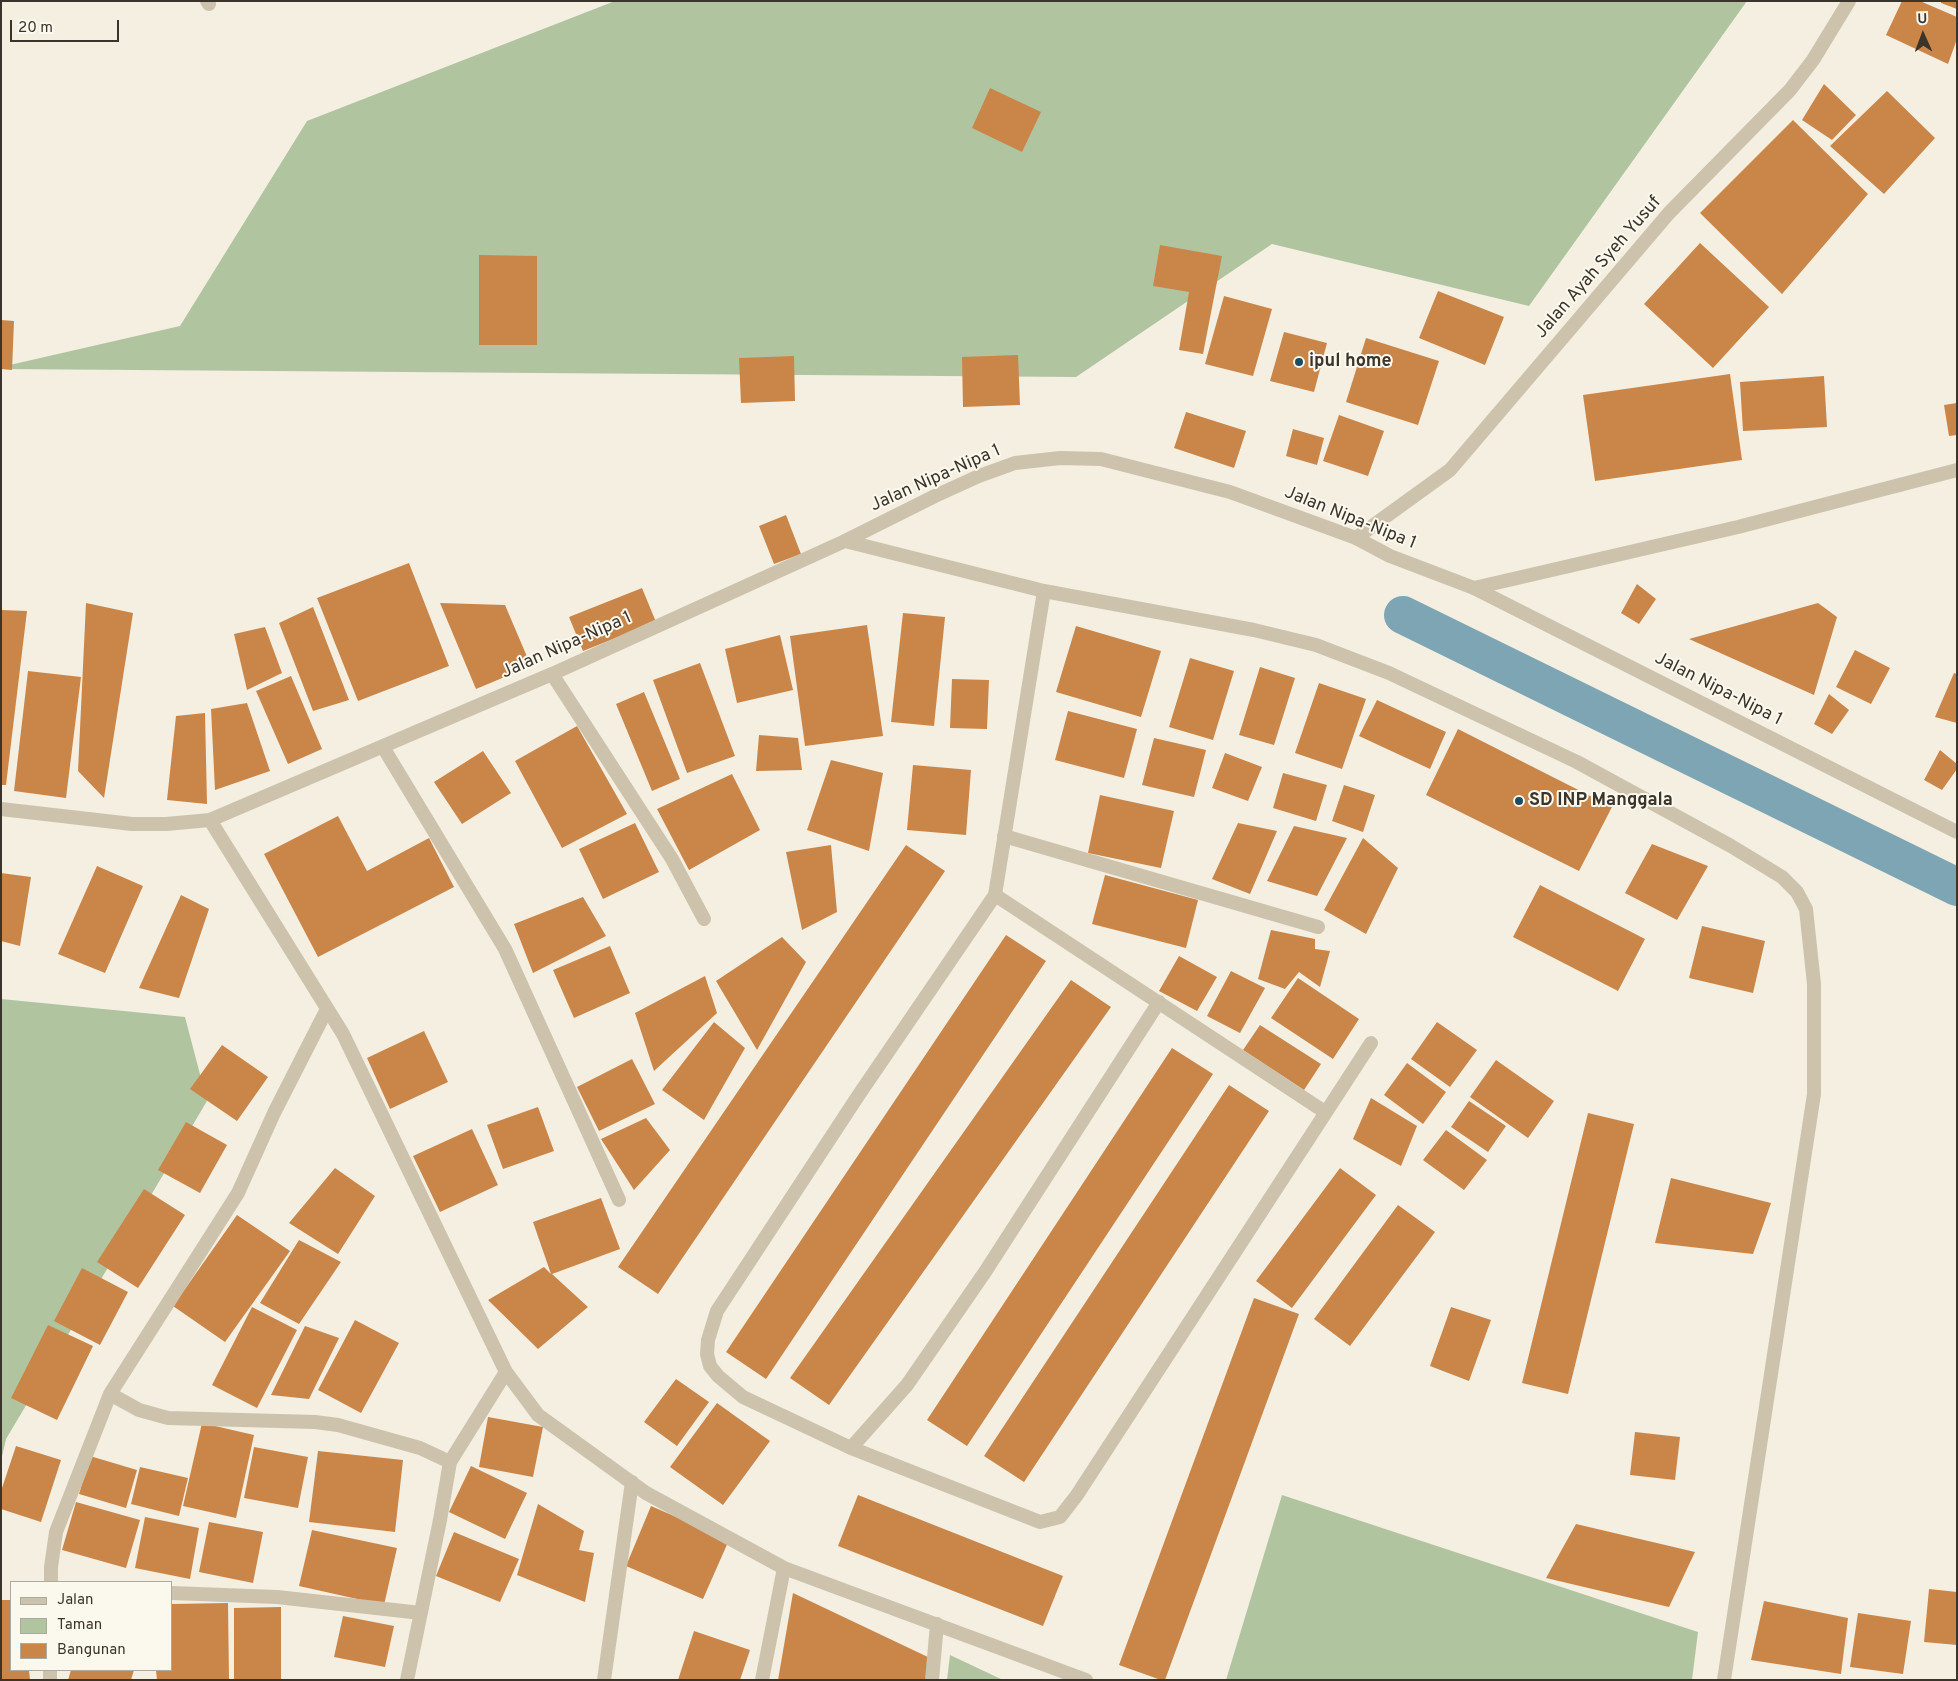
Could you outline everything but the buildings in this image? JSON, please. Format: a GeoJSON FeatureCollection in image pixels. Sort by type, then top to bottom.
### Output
{"type":"FeatureCollection","features":[{"type":"Feature","properties":{"kind":"street","name":"Jalan Ayah Syeh Yusuf"},"geometry":{"type":"LineString","coordinates":[[1356,538],[1450,470],[1669,213],[1790,90],[1813,60],[1849,1]]}},
{"type":"Feature","properties":{"kind":"street","name":"Jalan Nipa-Nipa 1"},"geometry":{"type":"LineString","coordinates":[[1,809],[132,824],[166,824],[210,820],[552,674],[845,541],[979,476],[1015,463],[1060,458],[1101,459],[1230,492],[1356,538],[1390,556],[1474,588],[1957,832]]}},
{"type":"Feature","properties":{"kind":"street"},"geometry":{"type":"LineString","coordinates":[[1474,588],[1738,527],[1957,470]]}},
{"type":"Feature","properties":{"kind":"street"},"geometry":{"type":"LineString","coordinates":[[845,541],[1044,591],[1254,630],[1316,646],[1389,673],[1577,762],[1731,846],[1782,877],[1797,892],[1806,908],[1814,976],[1814,1094],[1724,1680]]}},
{"type":"Feature","properties":{"kind":"street"},"geometry":{"type":"LineString","coordinates":[[1044,591],[995,895],[858,1096],[717,1311],[708,1340],[707,1354],[710,1366],[718,1376],[744,1398],[851,1448],[1040,1522],[1060,1517],[1371,1043]]}},
{"type":"Feature","properties":{"kind":"street"},"geometry":{"type":"LineString","coordinates":[[552,674],[672,859],[704,919]]}},
{"type":"Feature","properties":{"kind":"street"},"geometry":{"type":"LineString","coordinates":[[383,747],[505,949],[619,1200]]}},
{"type":"Feature","properties":{"kind":"street"},"geometry":{"type":"LineString","coordinates":[[210,820],[343,1034],[506,1372],[538,1415],[646,1493],[784,1568],[1086,1680]]}},
{"type":"Feature","properties":{"kind":"street"},"geometry":{"type":"LineString","coordinates":[[1004,836],[1318,927]]}},
{"type":"Feature","properties":{"kind":"street"},"geometry":{"type":"LineString","coordinates":[[995,895],[1325,1112]]}},
{"type":"Feature","properties":{"kind":"street"},"geometry":{"type":"LineString","coordinates":[[851,1448],[907,1385],[985,1272],[1159,1002]]}},
{"type":"Feature","properties":{"kind":"street"},"geometry":{"type":"LineString","coordinates":[[51,1581],[56,1532],[110,1394],[238,1192],[274,1113],[327,1009]]}},
{"type":"Feature","properties":{"kind":"street"},"geometry":{"type":"LineString","coordinates":[[406,1680],[450,1462],[506,1372]]}},
{"type":"Feature","properties":{"kind":"street"},"geometry":{"type":"LineString","coordinates":[[110,1394],[139,1410],[168,1418],[315,1422],[338,1425],[420,1448],[450,1462]]}},
{"type":"Feature","properties":{"kind":"street"},"geometry":{"type":"LineString","coordinates":[[604,1680],[632,1482]]}},
{"type":"Feature","properties":{"kind":"street"},"geometry":{"type":"LineString","coordinates":[[762,1680],[784,1568]]}},
{"type":"Feature","properties":{"kind":"street"},"geometry":{"type":"LineString","coordinates":[[172,1594],[277,1597],[421,1613]]}},
{"type":"Feature","properties":{"kind":"street"},"geometry":{"type":"LineString","coordinates":[[932,1680],[937,1624]]}},
{"type":"Feature","properties":{"kind":"green space"},"geometry":{"type":"Polygon","coordinates":[[[615,1],[1747,1],[1529,306],[1272,244],[1076,377],[1,369],[1,367],[180,326],[307,121],[615,1]]]}},
{"type":"Feature","properties":{"kind":"green space"},"geometry":{"type":"Polygon","coordinates":[[[1,999],[185,1017],[207,1101],[6,1439],[1,1461],[1,999]]]}},
{"type":"Feature","properties":{"kind":"green space"},"geometry":{"type":"Polygon","coordinates":[[[1282,1495],[1698,1632],[1692,1680],[1226,1680],[1282,1495]]]}},
{"type":"Feature","properties":{"kind":"green space"},"geometry":{"type":"Polygon","coordinates":[[[950,1655],[1003,1680],[947,1680],[950,1655]]]}},
{"type":"Feature","properties":{"kind":"waterway"},"geometry":{"type":"LineString","coordinates":[[1403,615],[1957,887]]}},
{"type":"Feature","properties":{"kind":"place","name":"ipul home"},"geometry":{"type":"Point","coordinates":[1299,362]}},
{"type":"Feature","properties":{"kind":"place","name":"SD INP Manggala"},"geometry":{"type":"Point","coordinates":[1519,801]}}]}
